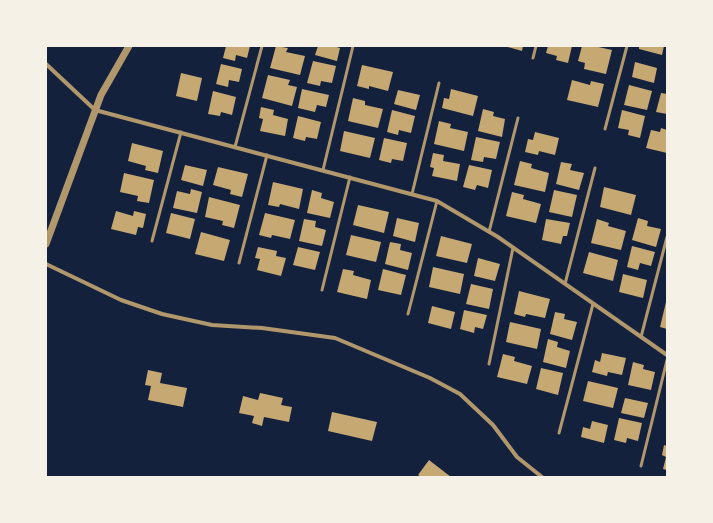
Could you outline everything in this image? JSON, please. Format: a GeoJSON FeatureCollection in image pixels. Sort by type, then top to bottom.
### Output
{"type":"FeatureCollection","features":[{"type":"Feature","properties":{"kind":"street"},"geometry":{"type":"LineString","coordinates":[[46,244],[101,95],[129,46]]}},
{"type":"Feature","properties":{"kind":"street"},"geometry":{"type":"LineString","coordinates":[[46,64],[95,110],[437,201],[513,248],[667,355]]}},
{"type":"Feature","properties":{"kind":"street"},"geometry":{"type":"LineString","coordinates":[[46,264],[121,300],[162,314],[212,325],[262,328],[335,338],[430,378],[460,394],[493,426],[517,457],[542,477]]}},
{"type":"Feature","properties":{"kind":"lane"},"geometry":{"type":"LineString","coordinates":[[235,147],[262,46]]}},
{"type":"Feature","properties":{"kind":"lane"},"geometry":{"type":"LineString","coordinates":[[323,170],[353,46]]}},
{"type":"Feature","properties":{"kind":"lane"},"geometry":{"type":"LineString","coordinates":[[533,58],[536,46]]}},
{"type":"Feature","properties":{"kind":"lane"},"geometry":{"type":"LineString","coordinates":[[605,129],[627,46]]}},
{"type":"Feature","properties":{"kind":"lane"},"geometry":{"type":"LineString","coordinates":[[412,194],[438,83]]}},
{"type":"Feature","properties":{"kind":"lane"},"geometry":{"type":"LineString","coordinates":[[489,232],[518,118]]}},
{"type":"Feature","properties":{"kind":"lane"},"geometry":{"type":"LineString","coordinates":[[152,241],[181,132]]}},
{"type":"Feature","properties":{"kind":"lane"},"geometry":{"type":"LineString","coordinates":[[239,264],[266,155]]}},
{"type":"Feature","properties":{"kind":"lane"},"geometry":{"type":"LineString","coordinates":[[565,284],[595,168]]}},
{"type":"Feature","properties":{"kind":"lane"},"geometry":{"type":"LineString","coordinates":[[322,290],[350,177]]}},
{"type":"Feature","properties":{"kind":"lane"},"geometry":{"type":"LineString","coordinates":[[408,314],[437,201]]}},
{"type":"Feature","properties":{"kind":"lane"},"geometry":{"type":"LineString","coordinates":[[641,337],[667,237]]}},
{"type":"Feature","properties":{"kind":"lane"},"geometry":{"type":"LineString","coordinates":[[489,364],[513,248]]}},
{"type":"Feature","properties":{"kind":"lane"},"geometry":{"type":"LineString","coordinates":[[560,432],[593,304]]}},
{"type":"Feature","properties":{"kind":"lane"},"geometry":{"type":"LineString","coordinates":[[642,466],[667,360]]}},
{"type":"Feature","properties":{"kind":"building"},"geometry":{"type":"Polygon","coordinates":[[[226,46],[250,46],[247,58],[236,55],[235,61],[223,58],[226,46]]]}},
{"type":"Feature","properties":{"kind":"building"},"geometry":{"type":"Polygon","coordinates":[[[276,46],[288,48],[286,52],[305,56],[300,75],[270,68],[276,46]]]}},
{"type":"Feature","properties":{"kind":"building"},"geometry":{"type":"Polygon","coordinates":[[[318,46],[333,46],[340,48],[337,61],[315,55],[318,46]]]}},
{"type":"Feature","properties":{"kind":"building"},"geometry":{"type":"Polygon","coordinates":[[[504,46],[523,46],[522,51],[504,46]]]}},
{"type":"Feature","properties":{"kind":"building"},"geometry":{"type":"Polygon","coordinates":[[[548,46],[572,46],[568,63],[556,60],[557,56],[546,53],[548,46]]]}},
{"type":"Feature","properties":{"kind":"building"},"geometry":{"type":"Polygon","coordinates":[[[582,46],[594,46],[612,50],[606,74],[584,69],[585,63],[578,61],[582,46]]]}},
{"type":"Feature","properties":{"kind":"building"},"geometry":{"type":"Polygon","coordinates":[[[639,46],[664,46],[662,55],[639,49],[639,46]]]}},
{"type":"Feature","properties":{"kind":"building"},"geometry":{"type":"Polygon","coordinates":[[[313,61],[336,66],[332,83],[321,81],[320,86],[307,83],[313,61]]]}},
{"type":"Feature","properties":{"kind":"building"},"geometry":{"type":"Polygon","coordinates":[[[635,62],[657,68],[654,83],[632,77],[635,62]]]}},
{"type":"Feature","properties":{"kind":"building"},"geometry":{"type":"Polygon","coordinates":[[[221,64],[242,69],[239,82],[229,80],[228,87],[216,84],[221,64]]]}},
{"type":"Feature","properties":{"kind":"building"},"geometry":{"type":"Polygon","coordinates":[[[362,65],[393,72],[388,91],[369,86],[369,89],[357,86],[362,65]]]}},
{"type":"Feature","properties":{"kind":"building"},"geometry":{"type":"Polygon","coordinates":[[[181,73],[202,78],[197,101],[176,96],[181,73]]]}},
{"type":"Feature","properties":{"kind":"building"},"geometry":{"type":"Polygon","coordinates":[[[268,75],[290,80],[288,85],[297,87],[292,106],[262,98],[268,75]]]}},
{"type":"Feature","properties":{"kind":"building"},"geometry":{"type":"Polygon","coordinates":[[[572,80],[590,85],[591,81],[604,84],[598,107],[567,100],[572,80]]]}},
{"type":"Feature","properties":{"kind":"building"},"geometry":{"type":"Polygon","coordinates":[[[629,85],[652,91],[647,110],[624,105],[629,85]]]}},
{"type":"Feature","properties":{"kind":"building"},"geometry":{"type":"Polygon","coordinates":[[[302,89],[329,95],[326,107],[317,105],[315,112],[298,108],[302,89]]]}},
{"type":"Feature","properties":{"kind":"building"},"geometry":{"type":"Polygon","coordinates":[[[451,89],[478,96],[473,116],[442,108],[444,98],[449,99],[451,89]]]}},
{"type":"Feature","properties":{"kind":"building"},"geometry":{"type":"Polygon","coordinates":[[[398,90],[420,95],[416,110],[394,104],[398,90]]]}},
{"type":"Feature","properties":{"kind":"building"},"geometry":{"type":"Polygon","coordinates":[[[213,91],[236,97],[232,115],[221,112],[220,116],[208,114],[213,91]]]}},
{"type":"Feature","properties":{"kind":"building"},"geometry":{"type":"Polygon","coordinates":[[[661,93],[667,94],[667,114],[656,112],[661,93]]]}},
{"type":"Feature","properties":{"kind":"building"},"geometry":{"type":"Polygon","coordinates":[[[353,98],[365,101],[365,105],[383,109],[378,128],[348,121],[353,98]]]}},
{"type":"Feature","properties":{"kind":"building"},"geometry":{"type":"Polygon","coordinates":[[[261,107],[274,110],[273,115],[288,119],[285,136],[260,131],[263,119],[259,118],[261,107]]]}},
{"type":"Feature","properties":{"kind":"building"},"geometry":{"type":"Polygon","coordinates":[[[483,109],[494,112],[493,116],[505,119],[502,137],[478,131],[483,109]]]}},
{"type":"Feature","properties":{"kind":"building"},"geometry":{"type":"Polygon","coordinates":[[[392,110],[415,116],[411,133],[399,130],[398,135],[387,132],[392,110]]]}},
{"type":"Feature","properties":{"kind":"building"},"geometry":{"type":"Polygon","coordinates":[[[622,110],[645,116],[640,138],[628,135],[629,130],[618,128],[622,110]]]}},
{"type":"Feature","properties":{"kind":"building"},"geometry":{"type":"Polygon","coordinates":[[[298,116],[321,122],[317,139],[306,137],[305,141],[293,138],[298,116]]]}},
{"type":"Feature","properties":{"kind":"building"},"geometry":{"type":"Polygon","coordinates":[[[439,121],[451,124],[450,128],[468,132],[464,151],[434,144],[439,121]]]}},
{"type":"Feature","properties":{"kind":"building"},"geometry":{"type":"Polygon","coordinates":[[[661,128],[667,130],[667,153],[646,148],[651,130],[660,132],[661,128]]]}},
{"type":"Feature","properties":{"kind":"building"},"geometry":{"type":"Polygon","coordinates":[[[344,131],[375,138],[370,158],[340,151],[344,131]]]}},
{"type":"Feature","properties":{"kind":"building"},"geometry":{"type":"Polygon","coordinates":[[[535,132],[559,138],[555,155],[539,151],[538,155],[525,152],[528,139],[533,140],[535,132]]]}},
{"type":"Feature","properties":{"kind":"building"},"geometry":{"type":"Polygon","coordinates":[[[476,137],[500,142],[496,159],[484,157],[483,162],[471,160],[476,137]]]}},
{"type":"Feature","properties":{"kind":"building"},"geometry":{"type":"Polygon","coordinates":[[[384,138],[407,143],[403,161],[392,159],[391,163],[379,160],[384,138]]]}},
{"type":"Feature","properties":{"kind":"building"},"geometry":{"type":"Polygon","coordinates":[[[132,143],[163,151],[158,173],[145,170],[146,166],[128,161],[132,143]]]}},
{"type":"Feature","properties":{"kind":"building"},"geometry":{"type":"Polygon","coordinates":[[[433,153],[444,155],[443,161],[460,164],[457,181],[432,176],[434,168],[430,167],[433,153]]]}},
{"type":"Feature","properties":{"kind":"building"},"geometry":{"type":"Polygon","coordinates":[[[520,161],[532,164],[531,168],[549,173],[545,192],[514,185],[520,161]]]}},
{"type":"Feature","properties":{"kind":"building"},"geometry":{"type":"Polygon","coordinates":[[[561,162],[572,164],[570,170],[584,173],[579,190],[556,184],[561,162]]]}},
{"type":"Feature","properties":{"kind":"building"},"geometry":{"type":"Polygon","coordinates":[[[185,165],[207,170],[203,186],[181,180],[185,165]]]}},
{"type":"Feature","properties":{"kind":"building"},"geometry":{"type":"Polygon","coordinates":[[[469,165],[492,170],[488,188],[477,185],[475,190],[463,187],[469,165]]]}},
{"type":"Feature","properties":{"kind":"building"},"geometry":{"type":"Polygon","coordinates":[[[218,167],[248,174],[242,197],[230,194],[231,190],[213,185],[218,167]]]}},
{"type":"Feature","properties":{"kind":"building"},"geometry":{"type":"Polygon","coordinates":[[[124,173],[154,180],[149,203],[137,201],[138,196],[120,192],[124,173]]]}},
{"type":"Feature","properties":{"kind":"building"},"geometry":{"type":"Polygon","coordinates":[[[273,182],[303,189],[299,209],[280,204],[279,207],[268,205],[273,182]]]}},
{"type":"Feature","properties":{"kind":"building"},"geometry":{"type":"Polygon","coordinates":[[[604,187],[636,195],[631,215],[600,207],[604,187]]]}},
{"type":"Feature","properties":{"kind":"building"},"geometry":{"type":"Polygon","coordinates":[[[191,189],[202,192],[197,213],[173,208],[177,191],[190,194],[191,189]]]}},
{"type":"Feature","properties":{"kind":"building"},"geometry":{"type":"Polygon","coordinates":[[[312,190],[322,193],[321,198],[334,202],[330,218],[307,213],[312,190]]]}},
{"type":"Feature","properties":{"kind":"building"},"geometry":{"type":"Polygon","coordinates":[[[554,190],[577,195],[572,217],[549,212],[554,190]]]}},
{"type":"Feature","properties":{"kind":"building"},"geometry":{"type":"Polygon","coordinates":[[[512,192],[524,195],[523,199],[541,204],[536,223],[506,216],[512,192]]]}},
{"type":"Feature","properties":{"kind":"building"},"geometry":{"type":"Polygon","coordinates":[[[209,197],[240,205],[234,228],[222,225],[223,221],[205,217],[209,197]]]}},
{"type":"Feature","properties":{"kind":"building"},"geometry":{"type":"Polygon","coordinates":[[[358,205],[389,212],[384,233],[353,225],[358,205]]]}},
{"type":"Feature","properties":{"kind":"building"},"geometry":{"type":"Polygon","coordinates":[[[116,211],[133,216],[134,211],[146,214],[143,228],[138,227],[136,235],[111,229],[116,211]]]}},
{"type":"Feature","properties":{"kind":"building"},"geometry":{"type":"Polygon","coordinates":[[[171,213],[195,219],[190,239],[166,233],[171,213]]]}},
{"type":"Feature","properties":{"kind":"building"},"geometry":{"type":"Polygon","coordinates":[[[265,213],[295,220],[290,239],[272,235],[271,238],[259,235],[265,213]]]}},
{"type":"Feature","properties":{"kind":"building"},"geometry":{"type":"Polygon","coordinates":[[[397,218],[419,223],[415,242],[393,236],[397,218]]]}},
{"type":"Feature","properties":{"kind":"building"},"geometry":{"type":"Polygon","coordinates":[[[638,218],[648,221],[647,226],[661,229],[656,247],[632,240],[638,218]]]}},
{"type":"Feature","properties":{"kind":"building"},"geometry":{"type":"Polygon","coordinates":[[[304,219],[316,221],[315,227],[326,230],[322,246],[299,241],[304,219]]]}},
{"type":"Feature","properties":{"kind":"building"},"geometry":{"type":"Polygon","coordinates":[[[546,219],[570,223],[567,236],[563,236],[561,244],[542,240],[546,219]]]}},
{"type":"Feature","properties":{"kind":"building"},"geometry":{"type":"Polygon","coordinates":[[[597,219],[609,223],[608,226],[626,231],[621,250],[591,243],[597,219]]]}},
{"type":"Feature","properties":{"kind":"building"},"geometry":{"type":"Polygon","coordinates":[[[201,232],[230,240],[224,261],[195,254],[201,232]]]}},
{"type":"Feature","properties":{"kind":"building"},"geometry":{"type":"Polygon","coordinates":[[[351,235],[381,242],[376,262],[346,255],[351,235]]]}},
{"type":"Feature","properties":{"kind":"building"},"geometry":{"type":"Polygon","coordinates":[[[441,236],[472,244],[467,263],[436,256],[441,236]]]}},
{"type":"Feature","properties":{"kind":"building"},"geometry":{"type":"Polygon","coordinates":[[[390,242],[401,244],[400,250],[412,253],[408,270],[385,264],[390,242]]]}},
{"type":"Feature","properties":{"kind":"building"},"geometry":{"type":"Polygon","coordinates":[[[632,246],[655,252],[651,266],[640,263],[638,270],[627,267],[632,246]]]}},
{"type":"Feature","properties":{"kind":"building"},"geometry":{"type":"Polygon","coordinates":[[[258,247],[277,251],[276,256],[286,258],[281,276],[257,270],[260,259],[255,258],[258,247]]]}},
{"type":"Feature","properties":{"kind":"building"},"geometry":{"type":"Polygon","coordinates":[[[298,247],[320,252],[315,270],[293,265],[298,247]]]}},
{"type":"Feature","properties":{"kind":"building"},"geometry":{"type":"Polygon","coordinates":[[[589,252],[618,260],[613,281],[583,273],[589,252]]]}},
{"type":"Feature","properties":{"kind":"building"},"geometry":{"type":"Polygon","coordinates":[[[478,258],[500,264],[495,281],[474,276],[478,258]]]}},
{"type":"Feature","properties":{"kind":"building"},"geometry":{"type":"Polygon","coordinates":[[[433,267],[464,274],[460,294],[429,287],[433,267]]]}},
{"type":"Feature","properties":{"kind":"building"},"geometry":{"type":"Polygon","coordinates":[[[343,269],[354,271],[353,275],[371,280],[367,299],[337,292],[343,269]]]}},
{"type":"Feature","properties":{"kind":"building"},"geometry":{"type":"Polygon","coordinates":[[[383,269],[406,275],[401,295],[378,290],[383,269]]]}},
{"type":"Feature","properties":{"kind":"building"},"geometry":{"type":"Polygon","coordinates":[[[623,274],[647,280],[643,298],[619,292],[623,274]]]}},
{"type":"Feature","properties":{"kind":"building"},"geometry":{"type":"Polygon","coordinates":[[[471,284],[493,289],[489,309],[466,304],[471,284]]]}},
{"type":"Feature","properties":{"kind":"building"},"geometry":{"type":"Polygon","coordinates":[[[519,291],[550,299],[545,318],[526,314],[525,317],[514,314],[519,291]]]}},
{"type":"Feature","properties":{"kind":"building"},"geometry":{"type":"Polygon","coordinates":[[[667,302],[667,329],[660,327],[667,302]]]}},
{"type":"Feature","properties":{"kind":"building"},"geometry":{"type":"Polygon","coordinates":[[[432,306],[455,312],[451,329],[428,323],[432,306]]]}},
{"type":"Feature","properties":{"kind":"building"},"geometry":{"type":"Polygon","coordinates":[[[464,310],[487,315],[483,329],[475,327],[474,333],[460,329],[464,310]]]}},
{"type":"Feature","properties":{"kind":"building"},"geometry":{"type":"Polygon","coordinates":[[[555,312],[565,314],[564,319],[577,322],[572,340],[550,334],[555,312]]]}},
{"type":"Feature","properties":{"kind":"building"},"geometry":{"type":"Polygon","coordinates":[[[510,322],[541,329],[537,349],[506,342],[510,322]]]}},
{"type":"Feature","properties":{"kind":"building"},"geometry":{"type":"Polygon","coordinates":[[[548,339],[558,342],[557,347],[570,351],[566,368],[543,362],[548,339]]]}},
{"type":"Feature","properties":{"kind":"building"},"geometry":{"type":"Polygon","coordinates":[[[602,353],[626,358],[622,375],[608,372],[607,376],[592,372],[595,360],[600,362],[602,353]]]}},
{"type":"Feature","properties":{"kind":"building"},"geometry":{"type":"Polygon","coordinates":[[[503,354],[515,357],[514,361],[532,366],[527,384],[497,377],[503,354]]]}},
{"type":"Feature","properties":{"kind":"building"},"geometry":{"type":"Polygon","coordinates":[[[633,362],[644,365],[643,369],[655,372],[651,390],[628,385],[633,362]]]}},
{"type":"Feature","properties":{"kind":"building"},"geometry":{"type":"Polygon","coordinates":[[[541,368],[563,373],[558,395],[536,389],[541,368]]]}},
{"type":"Feature","properties":{"kind":"building"},"geometry":{"type":"Polygon","coordinates":[[[148,370],[162,373],[160,383],[187,388],[183,407],[148,400],[151,386],[145,385],[148,370]]]}},
{"type":"Feature","properties":{"kind":"building"},"geometry":{"type":"Polygon","coordinates":[[[588,381],[618,388],[613,408],[583,401],[588,381]]]}},
{"type":"Feature","properties":{"kind":"building"},"geometry":{"type":"Polygon","coordinates":[[[260,393],[283,398],[281,405],[292,407],[289,422],[264,417],[262,426],[252,423],[254,416],[239,413],[243,396],[258,400],[260,393]]]}},
{"type":"Feature","properties":{"kind":"building"},"geometry":{"type":"Polygon","coordinates":[[[625,398],[648,403],[644,418],[621,413],[625,398]]]}},
{"type":"Feature","properties":{"kind":"building"},"geometry":{"type":"Polygon","coordinates":[[[332,412],[377,422],[372,441],[328,431],[332,412]]]}},
{"type":"Feature","properties":{"kind":"building"},"geometry":{"type":"Polygon","coordinates":[[[619,418],[642,423],[638,441],[627,438],[626,443],[614,440],[619,418]]]}},
{"type":"Feature","properties":{"kind":"building"},"geometry":{"type":"Polygon","coordinates":[[[592,421],[608,425],[604,443],[581,437],[583,427],[590,429],[592,421]]]}},
{"type":"Feature","properties":{"kind":"building"},"geometry":{"type":"Polygon","coordinates":[[[664,445],[667,446],[667,470],[663,469],[666,457],[662,455],[664,445]]]}},
{"type":"Feature","properties":{"kind":"building"},"geometry":{"type":"Polygon","coordinates":[[[429,460],[451,477],[421,477],[418,475],[429,460]]]}}]}
